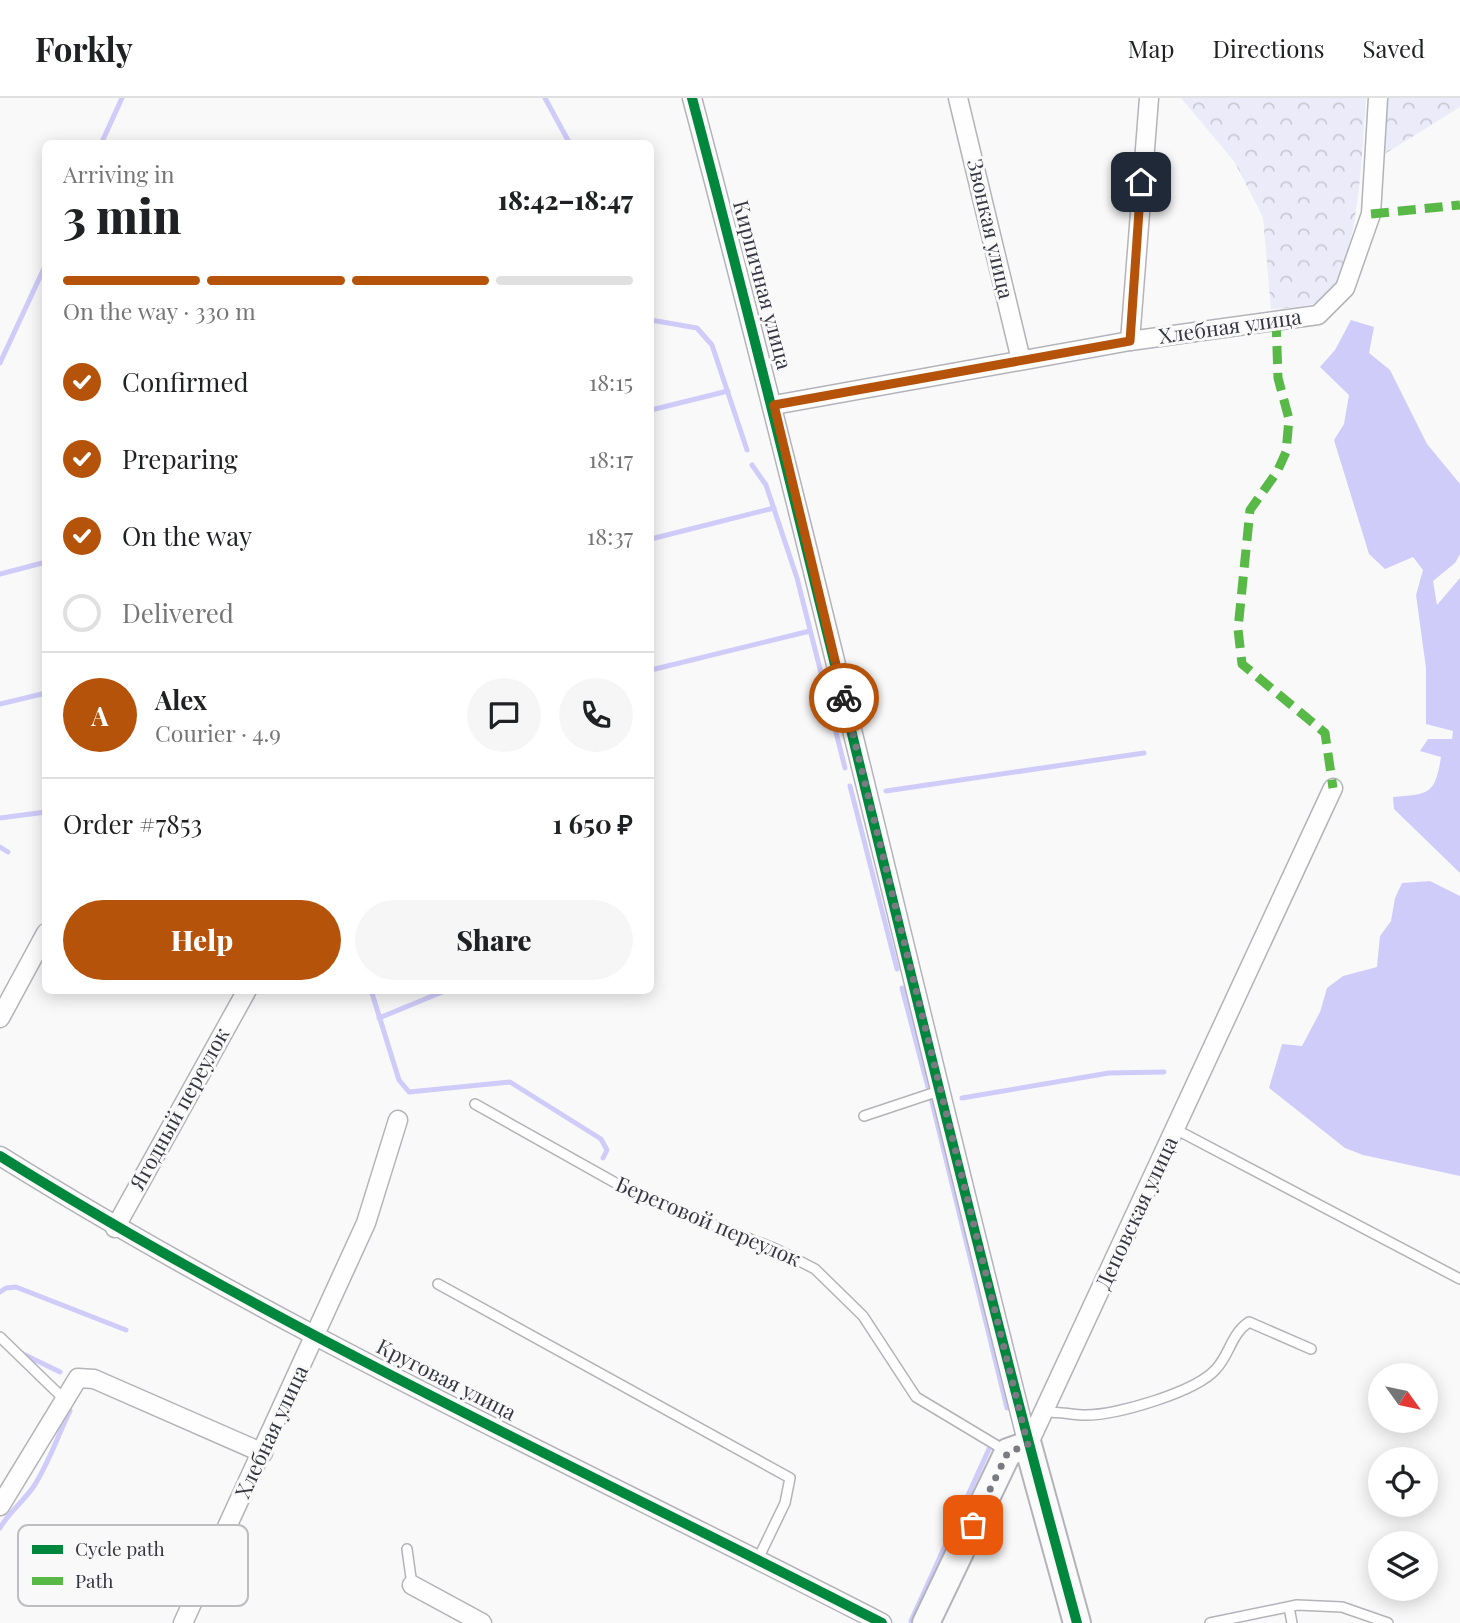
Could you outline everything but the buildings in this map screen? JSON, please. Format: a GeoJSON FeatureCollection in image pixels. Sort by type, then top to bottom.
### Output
{"type":"FeatureCollection","features":[{"type":"Feature","properties":{"kind":"street","name":"Кирпичная улица"},"geometry":{"type":"LineString","coordinates":[[692,98],[774,405],[939,1091],[1018,1449],[1077,1623]]}},
{"type":"Feature","properties":{"kind":"street","name":"Звонкая улица"},"geometry":{"type":"LineString","coordinates":[[958,98],[1021,360]]}},
{"type":"Feature","properties":{"kind":"street"},"geometry":{"type":"LineString","coordinates":[[1130,341],[1149,98]]}},
{"type":"Feature","properties":{"kind":"street","name":"Хлебная улица"},"geometry":{"type":"LineString","coordinates":[[774,405],[1130,341],[1318,315],[1345,288],[1371,214],[1378,98]]}},
{"type":"Feature","properties":{"kind":"street","name":"Деповская улица"},"geometry":{"type":"LineString","coordinates":[[926,1623],[1018,1449],[1044,1412],[1177,1130],[1333,788]]}},
{"type":"Feature","properties":{"kind":"street"},"geometry":{"type":"LineString","coordinates":[[0,1018],[42,940]]}},
{"type":"Feature","properties":{"kind":"street","name":"Ягодный переулок"},"geometry":{"type":"LineString","coordinates":[[115,1228],[245,994]]}},
{"type":"Feature","properties":{"kind":"street","name":"Хлебная улица"},"geometry":{"type":"LineString","coordinates":[[229,1525],[366,1223],[398,1120]]}},
{"type":"Feature","properties":{"kind":"street","name":"Круговая улица"},"geometry":{"type":"LineString","coordinates":[[0,1156],[115,1228],[316,1335],[882,1623]]}},
{"type":"Feature","properties":{"kind":"street"},"geometry":{"type":"LineString","coordinates":[[0,1506],[78,1378],[94,1379],[263,1453]]}},
{"type":"Feature","properties":{"kind":"street"},"geometry":{"type":"LineString","coordinates":[[412,1585],[482,1623]]}},
{"type":"Feature","properties":{"kind":"street","name":"Хлебная улица"},"geometry":{"type":"LineString","coordinates":[[183,1623],[191,1606]]}},
{"type":"Feature","properties":{"kind":"lane"},"geometry":{"type":"LineString","coordinates":[[864,1116],[939,1091]]}},
{"type":"Feature","properties":{"kind":"lane","name":"Береговой переулок"},"geometry":{"type":"LineString","coordinates":[[475,1104],[636,1195],[776,1249],[815,1269],[863,1316],[916,1397],[1018,1449]]}},
{"type":"Feature","properties":{"kind":"lane"},"geometry":{"type":"LineString","coordinates":[[1177,1130],[1460,1279]]}},
{"type":"Feature","properties":{"kind":"lane"},"geometry":{"type":"LineString","coordinates":[[438,1284],[790,1478],[785,1503],[758,1559]]}},
{"type":"Feature","properties":{"kind":"lane"},"geometry":{"type":"LineString","coordinates":[[1044,1412],[1086,1415],[1126,1411],[1195,1384],[1216,1370],[1237,1330],[1249,1322],[1311,1349]]}},
{"type":"Feature","properties":{"kind":"lane"},"geometry":{"type":"LineString","coordinates":[[0,1338],[65,1400]]}},
{"type":"Feature","properties":{"kind":"lane"},"geometry":{"type":"LineString","coordinates":[[407,1549],[412,1585]]}},
{"type":"Feature","properties":{"kind":"lane"},"geometry":{"type":"LineString","coordinates":[[1210,1623],[1289,1606],[1342,1607],[1388,1623]]}},
{"type":"Feature","properties":{"kind":"lane"},"geometry":{"type":"LineString","coordinates":[[1289,1606],[1292,1623]]}},
{"type":"Feature","properties":{"kind":"green space"},"geometry":{"type":"Polygon","coordinates":[[[1181,98],[1366,98],[1352,235],[1345,262],[1335,284],[1323,299],[1305,306],[1271,309],[1263,217],[1234,161],[1181,98]]]}},
{"type":"Feature","properties":{"kind":"green space"},"geometry":{"type":"Polygon","coordinates":[[[1386,98],[1460,98],[1460,107],[1383,155],[1386,98]]]}},
{"type":"Feature","properties":{"kind":"shaded area"},"geometry":{"type":"Polygon","coordinates":[[[1351,320],[1374,327],[1369,353],[1390,370],[1427,444],[1460,484],[1460,554],[1455,563],[1433,581],[1437,605],[1460,578],[1460,873],[1394,809],[1393,797],[1415,795],[1433,786],[1441,757],[1420,751],[1428,739],[1452,739],[1453,731],[1426,724],[1426,668],[1416,595],[1423,570],[1413,557],[1385,569],[1369,554],[1334,440],[1344,424],[1349,395],[1320,367],[1335,350],[1351,320]]]}},
{"type":"Feature","properties":{"kind":"shaded area"},"geometry":{"type":"Polygon","coordinates":[[[1430,881],[1460,896],[1460,1176],[1363,1155],[1345,1148],[1269,1088],[1282,1044],[1302,1046],[1320,1012],[1327,988],[1343,976],[1377,967],[1380,936],[1391,921],[1395,898],[1402,883],[1430,881]]]}},
{"type":"Feature","properties":{"kind":"waterway"},"geometry":{"type":"LineString","coordinates":[[103,140],[122,98]]}},
{"type":"Feature","properties":{"kind":"waterway"},"geometry":{"type":"LineString","coordinates":[[545,98],[568,140]]}},
{"type":"Feature","properties":{"kind":"waterway"},"geometry":{"type":"LineString","coordinates":[[0,363],[42,273]]}},
{"type":"Feature","properties":{"kind":"waterway"},"geometry":{"type":"LineString","coordinates":[[654,321],[697,328],[712,345],[747,450]]}},
{"type":"Feature","properties":{"kind":"waterway"},"geometry":{"type":"LineString","coordinates":[[654,409],[728,391]]}},
{"type":"Feature","properties":{"kind":"waterway"},"geometry":{"type":"LineString","coordinates":[[752,465],[766,485],[797,578],[845,768]]}},
{"type":"Feature","properties":{"kind":"waterway"},"geometry":{"type":"LineString","coordinates":[[654,538],[774,508]]}},
{"type":"Feature","properties":{"kind":"waterway"},"geometry":{"type":"LineString","coordinates":[[0,574],[42,563]]}},
{"type":"Feature","properties":{"kind":"waterway"},"geometry":{"type":"LineString","coordinates":[[654,669],[810,631]]}},
{"type":"Feature","properties":{"kind":"waterway"},"geometry":{"type":"LineString","coordinates":[[0,704],[42,694]]}},
{"type":"Feature","properties":{"kind":"waterway"},"geometry":{"type":"LineString","coordinates":[[886,791],[1144,753]]}},
{"type":"Feature","properties":{"kind":"waterway"},"geometry":{"type":"LineString","coordinates":[[850,786],[897,969]]}},
{"type":"Feature","properties":{"kind":"waterway"},"geometry":{"type":"LineString","coordinates":[[0,818],[42,813]]}},
{"type":"Feature","properties":{"kind":"waterway"},"geometry":{"type":"LineString","coordinates":[[0,847],[8,852]]}},
{"type":"Feature","properties":{"kind":"waterway"},"geometry":{"type":"LineString","coordinates":[[902,988],[928,1087]]}},
{"type":"Feature","properties":{"kind":"waterway"},"geometry":{"type":"LineString","coordinates":[[372,994],[399,1080],[409,1092],[510,1082],[601,1139],[607,1150],[603,1158]]}},
{"type":"Feature","properties":{"kind":"waterway"},"geometry":{"type":"LineString","coordinates":[[379,1018],[437,994]]}},
{"type":"Feature","properties":{"kind":"waterway"},"geometry":{"type":"LineString","coordinates":[[962,1098],[1109,1073],[1164,1072]]}},
{"type":"Feature","properties":{"kind":"waterway"},"geometry":{"type":"LineString","coordinates":[[931,1098],[1007,1408]]}},
{"type":"Feature","properties":{"kind":"waterway"},"geometry":{"type":"LineString","coordinates":[[0,1292],[16,1287],[126,1330]]}},
{"type":"Feature","properties":{"kind":"waterway"},"geometry":{"type":"LineString","coordinates":[[19,1352],[60,1372]]}},
{"type":"Feature","properties":{"kind":"waterway"},"geometry":{"type":"LineString","coordinates":[[0,1528],[39,1477],[70,1411]]}},
{"type":"Feature","properties":{"kind":"waterway"},"geometry":{"type":"LineString","coordinates":[[911,1621],[989,1449]]}},
{"type":"Feature","properties":{"kind":"marked path"},"geometry":{"type":"LineString","coordinates":[[1371,214],[1460,205]]}},
{"type":"Feature","properties":{"kind":"marked path"},"geometry":{"type":"LineString","coordinates":[[1276,319],[1278,378],[1289,419],[1286,452],[1277,472],[1250,510],[1238,629],[1242,664],[1325,733],[1333,788]]}},
{"type":"Feature","properties":{"kind":"cycle path"},"geometry":{"type":"LineString","coordinates":[[692,98],[789,479],[977,1243],[1077,1623]]}},
{"type":"Feature","properties":{"kind":"cycle path"},"geometry":{"type":"LineString","coordinates":[[0,1156],[215,1282],[325,1341],[882,1623]]}},
{"type":"Feature","properties":{"kind":"way so far"},"geometry":{"type":"LineString","coordinates":[[844,698],[1028,1445],[1008,1452],[973,1525]]}},
{"type":"Feature","properties":{"kind":"route"},"geometry":{"type":"LineString","coordinates":[[844,698],[774,405],[1130,341],[1141,182]]}}]}
